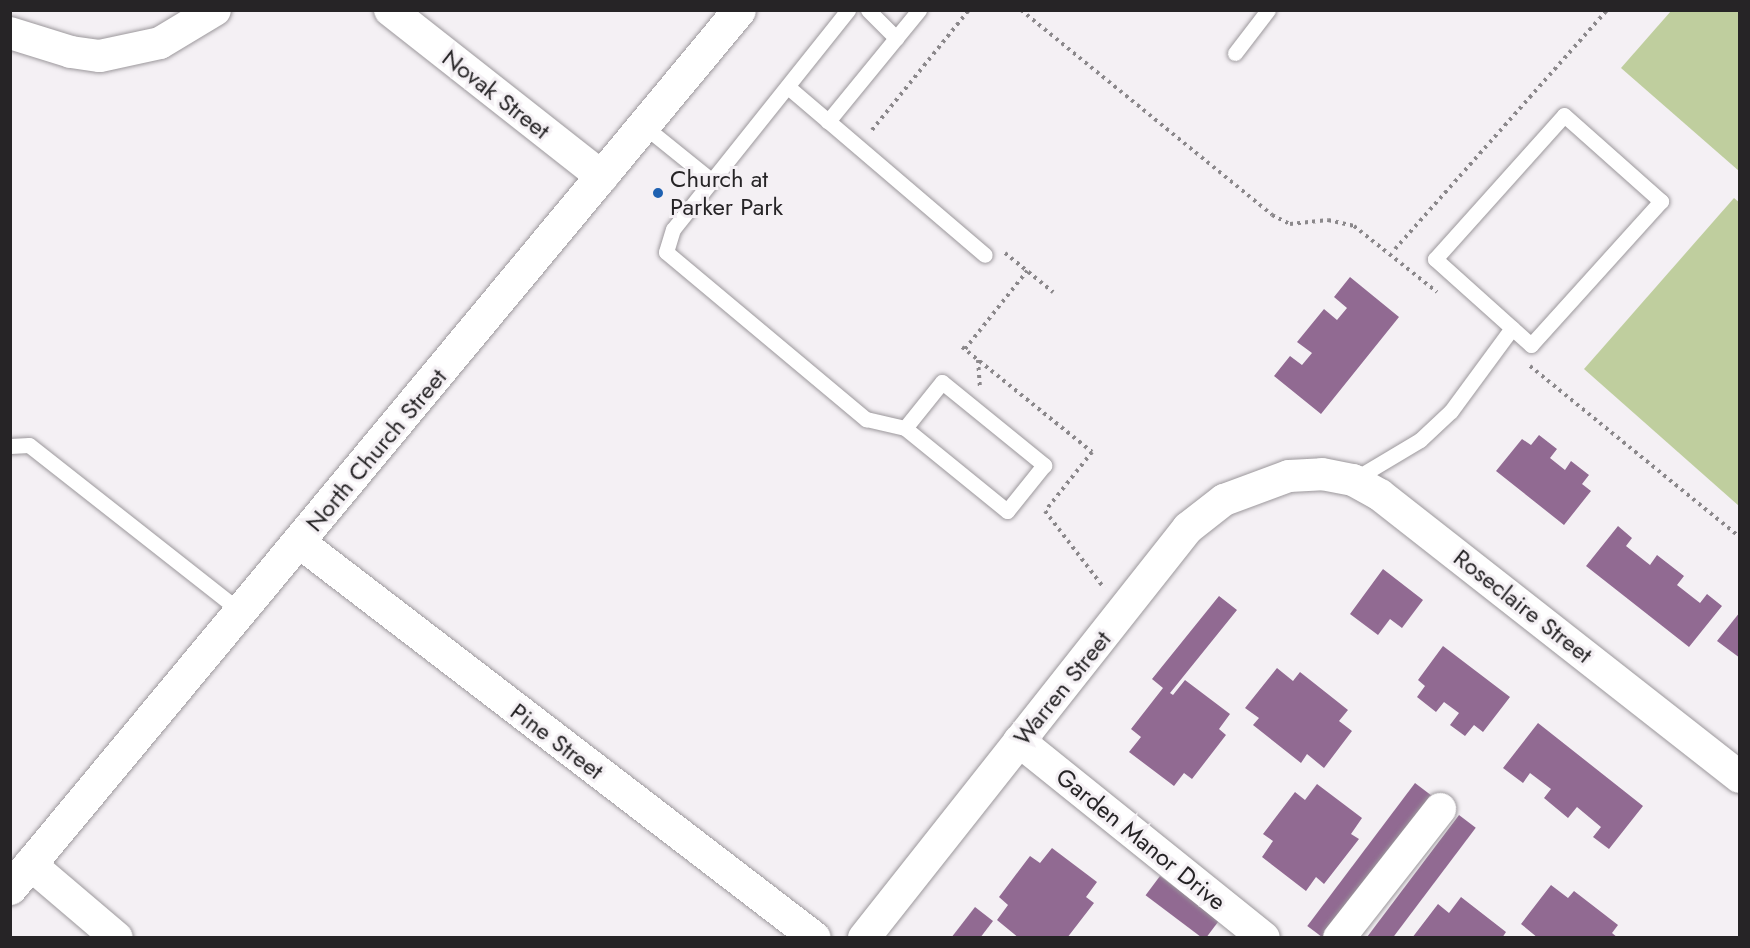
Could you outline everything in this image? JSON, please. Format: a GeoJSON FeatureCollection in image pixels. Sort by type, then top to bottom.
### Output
{"type":"FeatureCollection","features":[{"type":"Feature","properties":{"kind":"main road","name":"North Church Street"},"geometry":{"type":"LineString","coordinates":[[20,876],[739,10]]}},
{"type":"Feature","properties":{"kind":"street"},"geometry":{"type":"LineString","coordinates":[[10,33],[71,52],[100,56],[160,43],[215,10]]}},
{"type":"Feature","properties":{"kind":"street","name":"Novak Street"},"geometry":{"type":"LineString","coordinates":[[390,10],[602,177]]}},
{"type":"Feature","properties":{"kind":"street","name":"Roseclaire Street"},"geometry":{"type":"LineString","coordinates":[[1289,476],[1322,474],[1353,480],[1414,519],[1740,777]]}},
{"type":"Feature","properties":{"kind":"street","name":"Warren Street"},"geometry":{"type":"LineString","coordinates":[[864,938],[1188,528],[1224,500],[1289,476]]}},
{"type":"Feature","properties":{"kind":"street","name":"Pine Street"},"geometry":{"type":"LineString","coordinates":[[299,542],[815,938]]}},
{"type":"Feature","properties":{"kind":"street","name":"Garden Manor Drive"},"geometry":{"type":"LineString","coordinates":[[1018,741],[1264,938]]}},
{"type":"Feature","properties":{"kind":"street"},"geometry":{"type":"LineString","coordinates":[[1340,938],[1440,809]]}},
{"type":"Feature","properties":{"kind":"street"},"geometry":{"type":"LineString","coordinates":[[20,876],[117,938]]}},
{"type":"Feature","properties":{"kind":"lane"},"geometry":{"type":"LineString","coordinates":[[848,10],[673,229],[666,252],[866,419],[905,428],[1006,511],[1044,465],[942,382],[905,428]]}},
{"type":"Feature","properties":{"kind":"lane"},"geometry":{"type":"LineString","coordinates":[[868,10],[896,38]]}},
{"type":"Feature","properties":{"kind":"lane"},"geometry":{"type":"LineString","coordinates":[[828,121],[919,10]]}},
{"type":"Feature","properties":{"kind":"lane"},"geometry":{"type":"LineString","coordinates":[[1235,53],[1268,10]]}},
{"type":"Feature","properties":{"kind":"lane"},"geometry":{"type":"LineString","coordinates":[[788,87],[985,255]]}},
{"type":"Feature","properties":{"kind":"lane"},"geometry":{"type":"LineString","coordinates":[[1564,115],[1661,201],[1531,345],[1512,328],[1435,259],[1564,115]]}},
{"type":"Feature","properties":{"kind":"lane"},"geometry":{"type":"LineString","coordinates":[[644,126],[711,180]]}},
{"type":"Feature","properties":{"kind":"lane"},"geometry":{"type":"LineString","coordinates":[[1353,480],[1420,440],[1451,411],[1512,328]]}},
{"type":"Feature","properties":{"kind":"lane"},"geometry":{"type":"LineString","coordinates":[[10,446],[29,445],[241,612]]}},
{"type":"Feature","properties":{"kind":"path"},"geometry":{"type":"LineString","coordinates":[[858,147],[969,10]]}},
{"type":"Feature","properties":{"kind":"path"},"geometry":{"type":"LineString","coordinates":[[1021,10],[1272,215],[1290,224],[1328,220],[1343,222],[1365,233],[1443,297]]}},
{"type":"Feature","properties":{"kind":"path"},"geometry":{"type":"LineString","coordinates":[[1395,249],[1607,10]]}},
{"type":"Feature","properties":{"kind":"path"},"geometry":{"type":"LineString","coordinates":[[1005,253],[1053,292]]}},
{"type":"Feature","properties":{"kind":"path"},"geometry":{"type":"LineString","coordinates":[[1027,271],[963,348],[1092,452],[1045,511],[1122,612]]}},
{"type":"Feature","properties":{"kind":"path"},"geometry":{"type":"LineString","coordinates":[[1527,363],[1740,537]]}},
{"type":"Feature","properties":{"kind":"green space"},"geometry":{"type":"Polygon","coordinates":[[[1671,11],[1739,11],[1739,171],[1621,68],[1671,11]]]}},
{"type":"Feature","properties":{"kind":"green space"},"geometry":{"type":"Polygon","coordinates":[[[1734,198],[1740,203],[1739,506],[1584,369],[1734,198]]]}},
{"type":"Feature","properties":{"kind":"building"},"geometry":{"type":"Polygon","coordinates":[[[1350,277],[1399,317],[1321,414],[1274,376],[1290,356],[1302,365],[1312,353],[1297,342],[1324,309],[1337,320],[1347,308],[1334,297],[1350,277]]]}},
{"type":"Feature","properties":{"kind":"building"},"geometry":{"type":"Polygon","coordinates":[[[1539,435],[1557,449],[1550,458],[1565,470],[1571,461],[1589,475],[1582,484],[1591,491],[1564,525],[1496,471],[1522,439],[1531,445],[1539,435]]]}},
{"type":"Feature","properties":{"kind":"building"},"geometry":{"type":"Polygon","coordinates":[[[1618,526],[1632,538],[1626,546],[1650,565],[1657,555],[1684,576],[1677,585],[1700,603],[1707,594],[1722,606],[1689,647],[1586,566],[1618,526]]]}},
{"type":"Feature","properties":{"kind":"building"},"geometry":{"type":"Polygon","coordinates":[[[1383,569],[1423,600],[1402,628],[1390,619],[1378,635],[1350,614],[1383,569]]]}},
{"type":"Feature","properties":{"kind":"building"},"geometry":{"type":"Polygon","coordinates":[[[1219,596],[1237,610],[1170,693],[1173,695],[1185,680],[1230,714],[1219,729],[1226,735],[1192,779],[1184,773],[1174,786],[1129,752],[1141,737],[1131,729],[1163,688],[1152,679],[1219,596]]]}},
{"type":"Feature","properties":{"kind":"building"},"geometry":{"type":"Polygon","coordinates":[[[1740,612],[1740,658],[1717,641],[1740,612]]]}},
{"type":"Feature","properties":{"kind":"building"},"geometry":{"type":"Polygon","coordinates":[[[1443,646],[1510,697],[1483,732],[1474,725],[1465,736],[1450,725],[1459,713],[1444,702],[1436,712],[1417,697],[1425,686],[1418,680],[1443,646]]]}},
{"type":"Feature","properties":{"kind":"building"},"geometry":{"type":"Polygon","coordinates":[[[1277,668],[1293,681],[1300,672],[1348,710],[1339,721],[1352,731],[1324,768],[1307,754],[1301,763],[1253,725],[1259,718],[1245,708],[1277,668]]]}},
{"type":"Feature","properties":{"kind":"building"},"geometry":{"type":"Polygon","coordinates":[[[1538,723],[1643,806],[1609,849],[1593,837],[1601,827],[1577,807],[1568,818],[1544,798],[1551,789],[1530,773],[1523,783],[1503,768],[1538,723]]]}},
{"type":"Feature","properties":{"kind":"building"},"geometry":{"type":"Polygon","coordinates":[[[1415,783],[1432,796],[1324,938],[1307,926],[1415,783]]]}},
{"type":"Feature","properties":{"kind":"building"},"geometry":{"type":"Polygon","coordinates":[[[1317,784],[1362,818],[1351,834],[1359,839],[1324,884],[1316,877],[1306,891],[1262,857],[1273,841],[1263,834],[1295,792],[1305,800],[1317,784]]]}},
{"type":"Feature","properties":{"kind":"building"},"geometry":{"type":"Polygon","coordinates":[[[1459,815],[1476,828],[1393,938],[1366,938],[1459,815]]]}},
{"type":"Feature","properties":{"kind":"building"},"geometry":{"type":"Polygon","coordinates":[[[1052,848],[1097,882],[1086,897],[1094,903],[1067,938],[1019,938],[997,920],[1008,905],[999,897],[1030,856],[1040,863],[1052,848]]]}},
{"type":"Feature","properties":{"kind":"building"},"geometry":{"type":"Polygon","coordinates":[[[1160,876],[1219,921],[1206,938],[1202,938],[1146,895],[1160,876]]]}},
{"type":"Feature","properties":{"kind":"building"},"geometry":{"type":"Polygon","coordinates":[[[1551,885],[1568,898],[1574,891],[1618,925],[1612,933],[1618,938],[1538,938],[1521,924],[1551,885]]]}},
{"type":"Feature","properties":{"kind":"building"},"geometry":{"type":"Polygon","coordinates":[[[1461,897],[1506,932],[1502,938],[1412,938],[1438,904],[1449,913],[1461,897]]]}},
{"type":"Feature","properties":{"kind":"building"},"geometry":{"type":"Polygon","coordinates":[[[975,907],[993,921],[980,938],[951,938],[975,907]]]}},
{"type":"Feature","properties":{"kind":"place","name":"Church at Parker Park"},"geometry":{"type":"Point","coordinates":[658,193]}}]}
